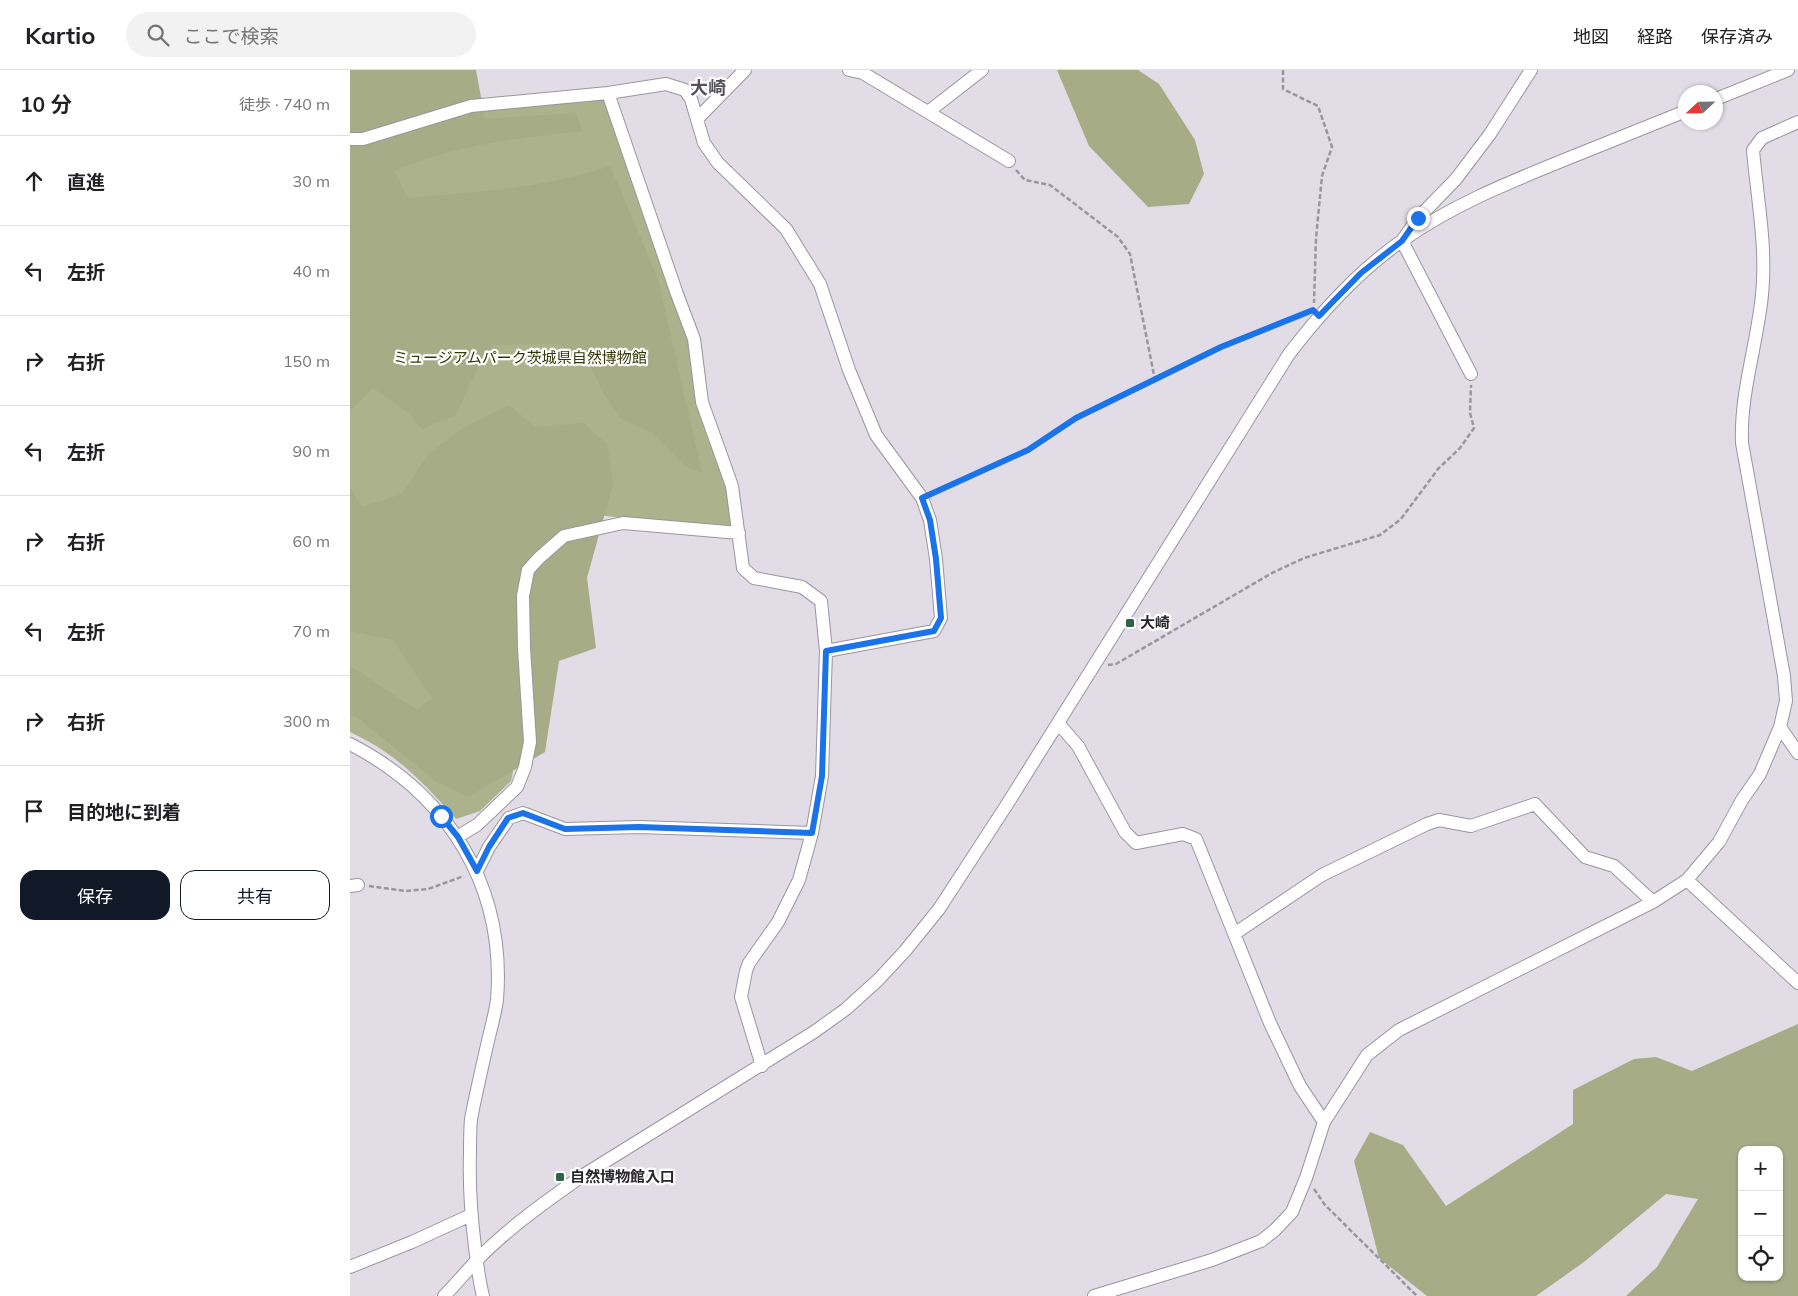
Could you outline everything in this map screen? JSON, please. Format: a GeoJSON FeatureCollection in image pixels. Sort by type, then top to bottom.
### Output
{"type":"FeatureCollection","features":[{"type":"Feature","properties":{"kind":"street"},"geometry":{"type":"LineString","coordinates":[[698,118],[745,70]]}},
{"type":"Feature","properties":{"kind":"street"},"geometry":{"type":"LineString","coordinates":[[849,70],[863,73],[1009,161]]}},
{"type":"Feature","properties":{"kind":"street"},"geometry":{"type":"LineString","coordinates":[[928,112],[982,70]]}},
{"type":"Feature","properties":{"kind":"street"},"geometry":{"type":"LineString","coordinates":[[1402,241],[1418,218],[1456,179],[1490,134],[1531,70]]}},
{"type":"Feature","properties":{"kind":"street"},"geometry":{"type":"LineString","coordinates":[[1723,96],[1788,70]]}},
{"type":"Feature","properties":{"kind":"street"},"geometry":{"type":"LineString","coordinates":[[350,139],[363,139],[471,106],[608,93],[666,84],[685,90],[691,99],[698,118],[704,143],[718,163],[786,229],[820,284],[850,370],[876,435],[922,498],[930,520],[936,559],[941,618],[934,631],[826,651]]}},
{"type":"Feature","properties":{"kind":"street"},"geometry":{"type":"LineString","coordinates":[[608,93],[694,339],[702,402],[732,486],[743,568],[754,578],[802,587],[821,601],[826,651],[822,776],[812,833],[799,880],[778,922],[749,963],[741,997],[762,1066]]}},
{"type":"Feature","properties":{"kind":"street"},"geometry":{"type":"LineString","coordinates":[[444,1296],[476,1260],[518,1224],[582,1176],[814,1032],[846,1008],[878,980],[905,951],[939,909],[1094,666],[1265,390],[1316,313],[1361,273],[1402,241],[1445,214],[1490,190],[1678,114]]}},
{"type":"Feature","properties":{"kind":"street"},"geometry":{"type":"LineString","coordinates":[[1094,1296],[1212,1260],[1261,1241],[1275,1230],[1292,1212],[1306,1178],[1324,1122],[1367,1055],[1399,1030],[1653,902],[1687,880],[1719,842],[1742,800],[1760,774],[1780,728],[1786,701],[1784,676],[1742,443],[1741,426],[1745,390],[1762,295],[1761,230],[1753,150],[1762,138],[1798,122]]}},
{"type":"Feature","properties":{"kind":"street"},"geometry":{"type":"LineString","coordinates":[[1402,241],[1471,374]]}},
{"type":"Feature","properties":{"kind":"street"},"geometry":{"type":"LineString","coordinates":[[458,837],[477,826],[517,786],[525,767],[530,742],[523,596],[528,570],[539,558],[564,536],[623,522],[739,533]]}},
{"type":"Feature","properties":{"kind":"street"},"geometry":{"type":"LineString","coordinates":[[1058,723],[1078,746],[1125,832],[1136,843],[1183,834],[1196,839],[1270,1023],[1300,1086],[1324,1122]]}},
{"type":"Feature","properties":{"kind":"street"},"geometry":{"type":"LineString","coordinates":[[1780,728],[1798,753]]}},
{"type":"Feature","properties":{"kind":"street"},"geometry":{"type":"LineString","coordinates":[[350,744],[374,757],[400,775],[422,794],[458,837],[477,871],[492,923],[497,949],[498,976],[496,1002],[471,1121],[471,1215],[476,1260],[483,1296]]}},
{"type":"Feature","properties":{"kind":"street"},"geometry":{"type":"LineString","coordinates":[[1234,934],[1322,875],[1427,824],[1439,820],[1471,826],[1535,804],[1586,858],[1614,866],[1653,902]]}},
{"type":"Feature","properties":{"kind":"street"},"geometry":{"type":"LineString","coordinates":[[477,871],[489,847],[508,818],[523,813],[565,829],[639,827],[812,833]]}},
{"type":"Feature","properties":{"kind":"street"},"geometry":{"type":"LineString","coordinates":[[1687,880],[1798,983]]}},
{"type":"Feature","properties":{"kind":"street"},"geometry":{"type":"LineString","coordinates":[[350,1267],[412,1242],[471,1215]]}},
{"type":"Feature","properties":{"kind":"path"},"geometry":{"type":"LineString","coordinates":[[922,498],[1028,450],[1076,418],[1221,347],[1316,313],[1316,238],[1322,176],[1332,146],[1318,106],[1283,89],[1283,70]]}},
{"type":"Feature","properties":{"kind":"path"},"geometry":{"type":"LineString","coordinates":[[1009,161],[1025,180],[1050,185],[1118,237],[1130,254],[1155,380]]}},
{"type":"Feature","properties":{"kind":"path"},"geometry":{"type":"LineString","coordinates":[[1094,666],[1116,664],[1264,578],[1304,558],[1380,535],[1387,530],[1401,519],[1438,469],[1460,448],[1474,428],[1470,413],[1471,374]]}},
{"type":"Feature","properties":{"kind":"path"},"geometry":{"type":"LineString","coordinates":[[354,886],[406,891],[428,889],[477,871]]}},
{"type":"Feature","properties":{"kind":"path"},"geometry":{"type":"LineString","coordinates":[[1306,1178],[1325,1205],[1418,1296]]}},
{"type":"Feature","properties":{"kind":"green space"},"geometry":{"type":"Polygon","coordinates":[[[350,70],[476,70],[485,119],[576,113],[583,131],[511,140],[463,149],[416,162],[394,171],[408,198],[536,184],[610,166],[658,279],[702,473],[684,465],[651,432],[621,419],[604,394],[587,359],[557,344],[494,345],[479,364],[456,415],[422,429],[407,412],[373,388],[350,411],[350,70]]]}},
{"type":"Feature","properties":{"kind":"green space"},"geometry":{"type":"Polygon","coordinates":[[[1057,70],[1138,70],[1159,84],[1195,140],[1204,174],[1189,204],[1148,207],[1089,146],[1057,70]]]}},
{"type":"Feature","properties":{"kind":"green space","name":"ミュージアムパーク茨城県自然博物館"},"geometry":{"type":"Polygon","coordinates":[[[608,93],[694,339],[702,402],[739,533],[591,514],[519,742],[511,781],[480,811],[456,819],[420,781],[395,759],[350,732],[350,139],[471,106],[608,93]]]}},
{"type":"Feature","properties":{"kind":"green space"},"geometry":{"type":"Polygon","coordinates":[[[509,405],[535,427],[583,423],[607,444],[613,484],[587,578],[596,648],[559,661],[545,752],[468,797],[436,781],[355,716],[350,715],[350,666],[417,710],[432,698],[393,640],[350,631],[350,487],[362,507],[402,494],[428,454],[465,427],[509,405]]]}},
{"type":"Feature","properties":{"kind":"green space"},"geometry":{"type":"Polygon","coordinates":[[[1798,1024],[1798,1296],[1626,1296],[1657,1267],[1698,1199],[1666,1194],[1584,1262],[1536,1296],[1427,1296],[1379,1258],[1354,1161],[1370,1132],[1403,1145],[1446,1206],[1573,1124],[1573,1090],[1634,1059],[1656,1057],[1692,1071],[1798,1024]]]}},
{"type":"Feature","properties":{"kind":"place","name":"大崎"},"geometry":{"type":"Point","coordinates":[1130,623]}},
{"type":"Feature","properties":{"kind":"place","name":"自然博物館入口"},"geometry":{"type":"Point","coordinates":[560,1177]}},
{"type":"Feature","properties":{"kind":"district","name":"大崎"},"geometry":{"type":"Point","coordinates":[708,88]}},
{"type":"Feature","properties":{"kind":"route"},"geometry":{"type":"LineString","coordinates":[[441,816],[458,837],[477,871],[489,847],[508,818],[523,813],[565,829],[639,827],[812,833],[822,776],[826,651],[934,631],[941,618],[936,559],[930,520],[922,498],[1028,450],[1076,418],[1221,347],[1313,310],[1319,316],[1361,273],[1402,241],[1418,218]]}}]}
